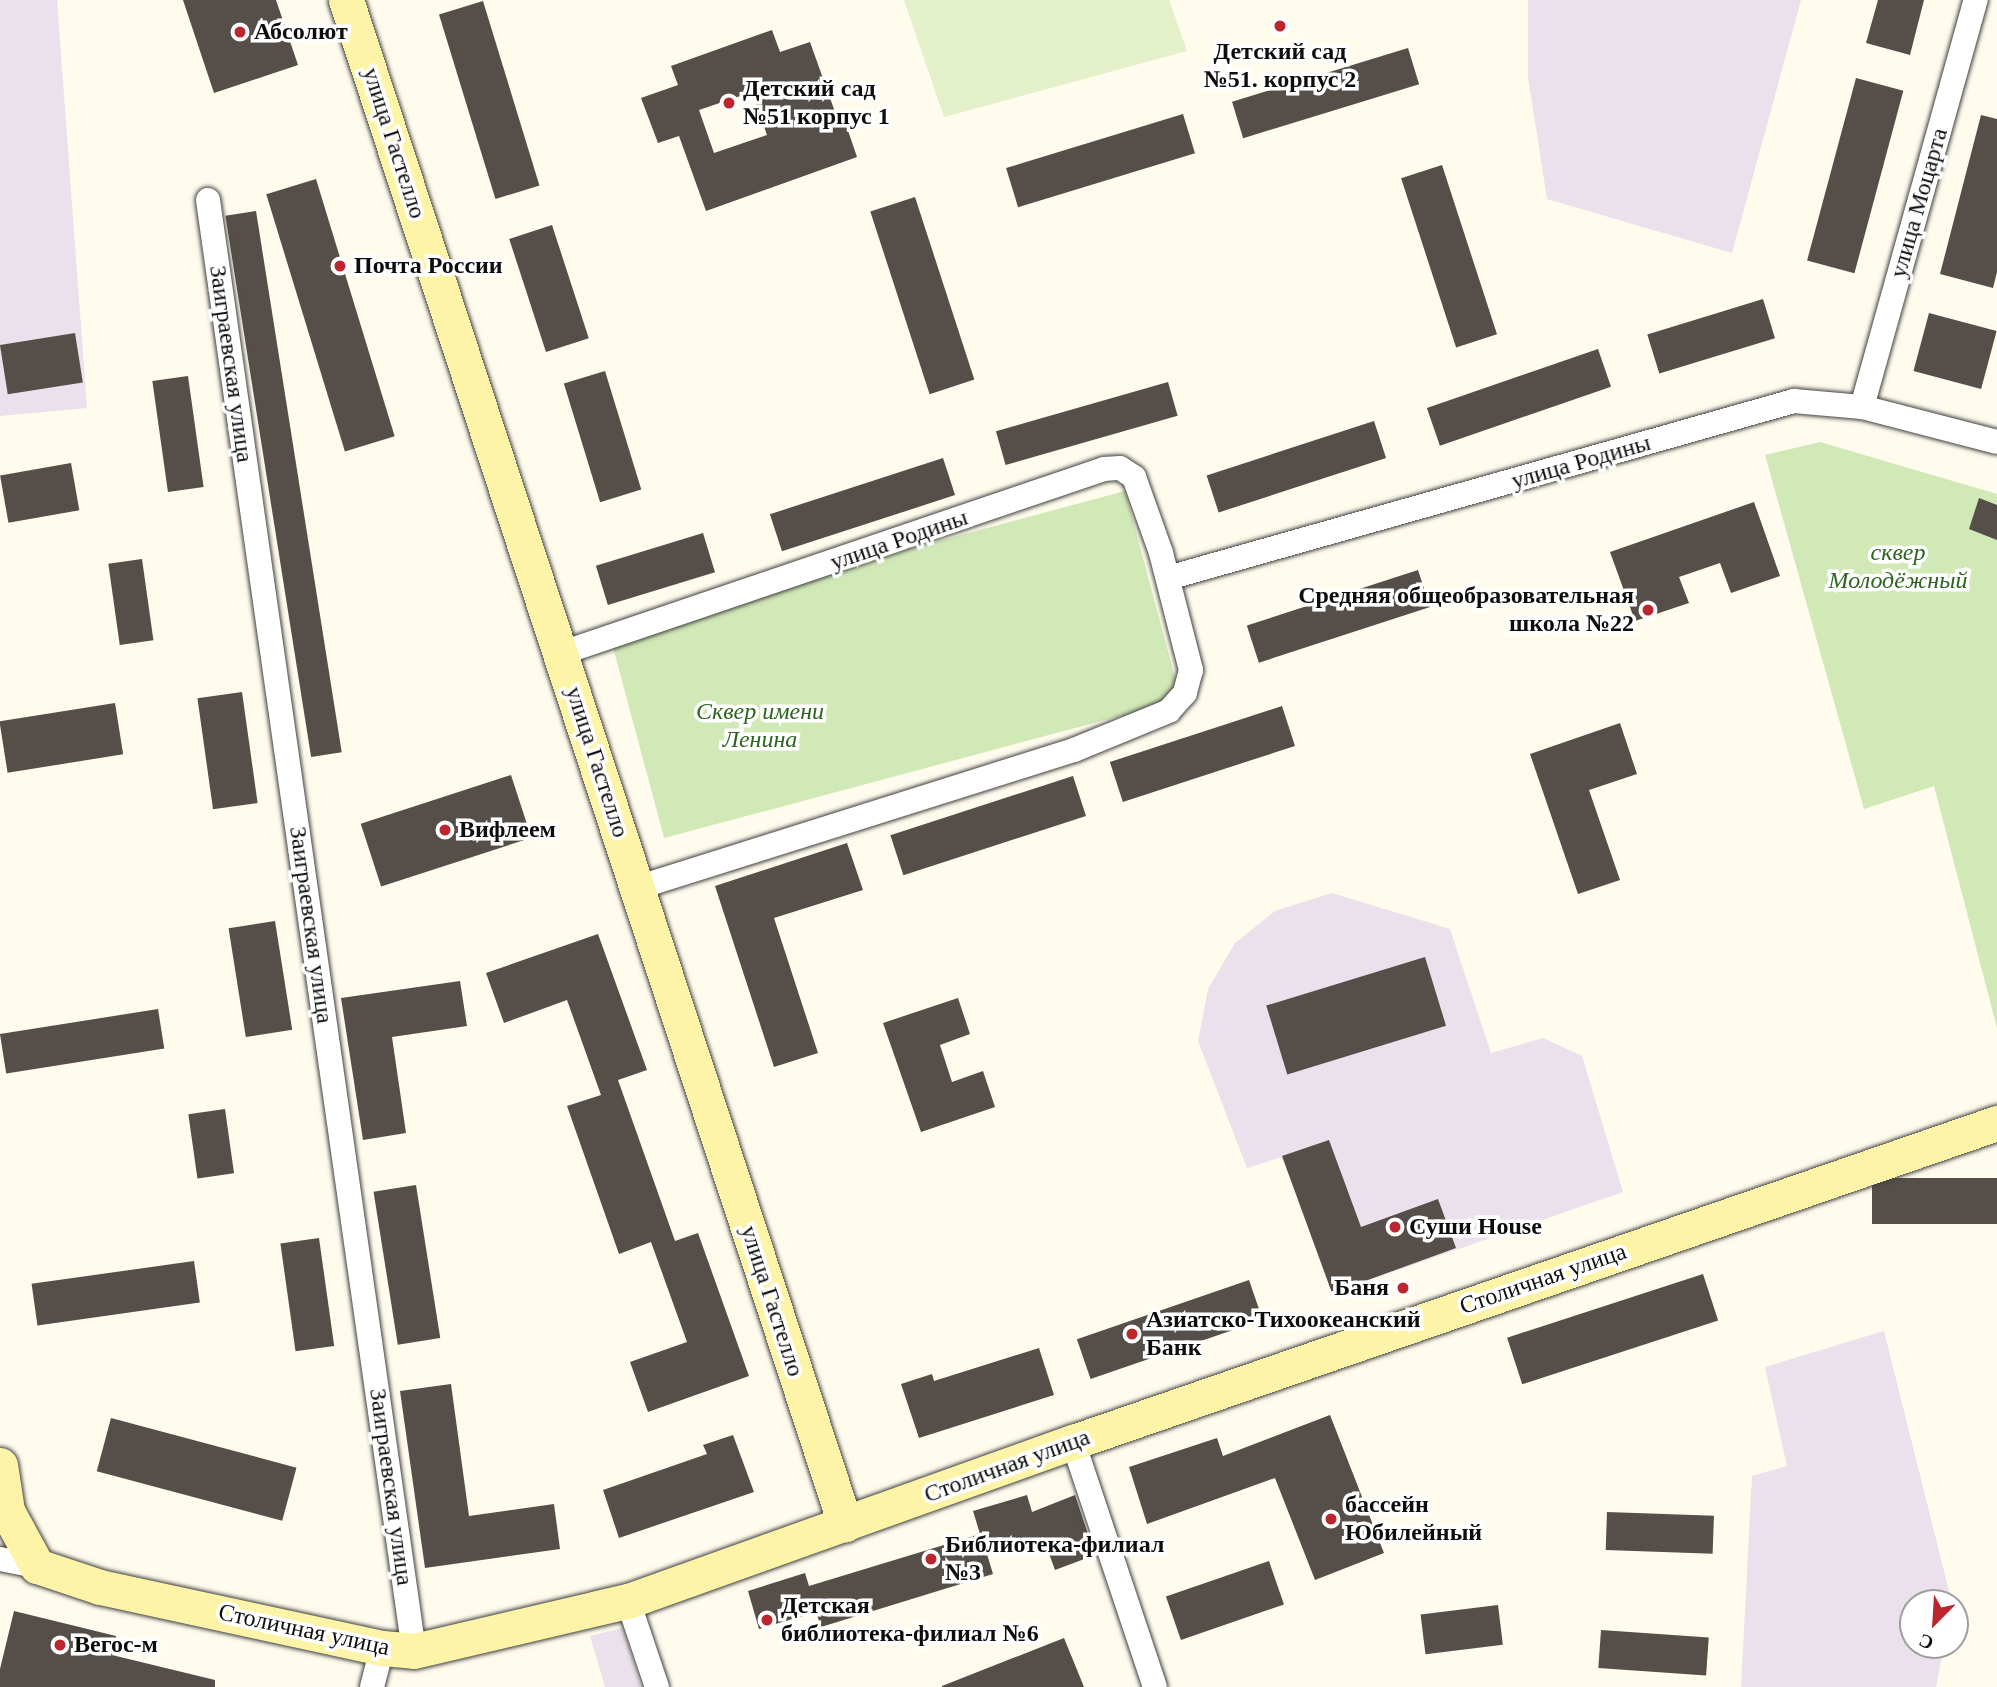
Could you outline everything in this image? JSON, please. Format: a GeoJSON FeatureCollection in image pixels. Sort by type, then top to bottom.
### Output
{"type":"FeatureCollection","features":[{"type":"Feature","properties":{"kind":"street","name":"улица Гастелло"},"geometry":{"type":"LineString","coordinates":[[346,0],[845,1524]]}},
{"type":"Feature","properties":{"kind":"street","name":"улица Моцарта"},"geometry":{"type":"LineString","coordinates":[[1862,407],[1976,0]]}},
{"type":"Feature","properties":{"kind":"street","name":"Заиграевская улица"},"geometry":{"type":"LineString","coordinates":[[208,200],[398,1650],[372,1687]]}},
{"type":"Feature","properties":{"kind":"street","name":"улица Родины"},"geometry":{"type":"LineString","coordinates":[[1168,578],[1794,401],[1862,407],[1997,442]]}},
{"type":"Feature","properties":{"kind":"street","name":"улица Родины"},"geometry":{"type":"LineString","coordinates":[[562,653],[1104,469],[1120,468],[1134,477],[1168,578],[1191,670],[1185,693],[1170,711],[1074,750],[637,888]]}},
{"type":"Feature","properties":{"kind":"street","name":"Столичная улица"},"geometry":{"type":"LineString","coordinates":[[0,1559],[37,1566],[100,1587],[398,1650],[628,1601],[1073,1442],[1997,1122]]}},
{"type":"Feature","properties":{"kind":"street"},"geometry":{"type":"LineString","coordinates":[[1073,1442],[1155,1687]]}},
{"type":"Feature","properties":{"kind":"street"},"geometry":{"type":"LineString","coordinates":[[0,1465],[6,1511],[37,1566]]}},
{"type":"Feature","properties":{"kind":"street"},"geometry":{"type":"LineString","coordinates":[[628,1601],[657,1687]]}},
{"type":"Feature","properties":{"kind":"shaded area"},"geometry":{"type":"Polygon","coordinates":[[[0,0],[57,0],[87,408],[0,416],[0,0]]]}},
{"type":"Feature","properties":{"kind":"shaded area"},"geometry":{"type":"Polygon","coordinates":[[[1528,0],[1801,0],[1732,253],[1547,199],[1528,77],[1528,0]]]}},
{"type":"Feature","properties":{"kind":"shaded area"},"geometry":{"type":"Polygon","coordinates":[[[1332,893],[1450,929],[1491,1053],[1543,1038],[1582,1056],[1623,1192],[1332,1293],[1282,1157],[1247,1168],[1198,1041],[1208,989],[1235,943],[1275,911],[1332,893]]]}},
{"type":"Feature","properties":{"kind":"shaded area"},"geometry":{"type":"Polygon","coordinates":[[[1884,1331],[1948,1589],[1899,1589],[1899,1659],[1941,1659],[1936,1687],[1741,1687],[1752,1476],[1787,1466],[1765,1367],[1884,1331]]]}},
{"type":"Feature","properties":{"kind":"shaded area"},"geometry":{"type":"Polygon","coordinates":[[[623,1628],[641,1687],[605,1687],[590,1636],[623,1628]]]}},
{"type":"Feature","properties":{"kind":"green space"},"geometry":{"type":"Polygon","coordinates":[[[904,0],[1169,0],[1187,51],[944,117],[904,0]]]}},
{"type":"Feature","properties":{"kind":"green space","name":"сквер Молодёжный"},"geometry":{"type":"Polygon","coordinates":[[[1820,442],[1997,494],[1997,1028],[1934,786],[1864,809],[1765,455],[1820,442]]]}},
{"type":"Feature","properties":{"kind":"green space","name":"Сквер имени Ленина"},"geometry":{"type":"Polygon","coordinates":[[[1125,491],[1181,700],[664,838],[608,629],[1125,491]]]}},
{"type":"Feature","properties":{"kind":"building","name":"Абсолют"},"geometry":{"type":"Polygon","coordinates":[[[183,0],[276,0],[298,65],[214,93],[183,0]]]}},
{"type":"Feature","properties":{"kind":"building"},"geometry":{"type":"Polygon","coordinates":[[[1878,0],[1924,0],[1910,55],[1866,43],[1878,0]]]}},
{"type":"Feature","properties":{"kind":"building"},"geometry":{"type":"Polygon","coordinates":[[[483,1],[539,186],[495,199],[439,14],[483,1]]]}},
{"type":"Feature","properties":{"kind":"building"},"geometry":{"type":"Polygon","coordinates":[[[772,30],[780,52],[810,42],[835,112],[841,110],[857,157],[706,211],[679,136],[658,143],[641,98],[678,85],[671,66],[772,30]],[[752,92],[699,110],[714,153],[767,135],[752,92]]]}},
{"type":"Feature","properties":{"kind":"building"},"geometry":{"type":"Polygon","coordinates":[[[1408,48],[1419,84],[1243,138],[1232,102],[1408,48]]]}},
{"type":"Feature","properties":{"kind":"building"},"geometry":{"type":"Polygon","coordinates":[[[1856,78],[1903,91],[1854,273],[1807,261],[1856,78]]]}},
{"type":"Feature","properties":{"kind":"building"},"geometry":{"type":"Polygon","coordinates":[[[1183,114],[1195,153],[1018,207],[1006,168],[1183,114]]]}},
{"type":"Feature","properties":{"kind":"building"},"geometry":{"type":"Polygon","coordinates":[[[1981,115],[1997,119],[1997,272],[1993,288],[1940,274],[1981,115]]]}},
{"type":"Feature","properties":{"kind":"building"},"geometry":{"type":"Polygon","coordinates":[[[1442,165],[1497,334],[1456,348],[1401,178],[1442,165]]]}},
{"type":"Feature","properties":{"kind":"building"},"geometry":{"type":"Polygon","coordinates":[[[316,179],[395,436],[345,451],[266,194],[316,179]]]}},
{"type":"Feature","properties":{"kind":"building"},"geometry":{"type":"Polygon","coordinates":[[[915,197],[974,380],[930,394],[870,212],[915,197]]]}},
{"type":"Feature","properties":{"kind":"building"},"geometry":{"type":"Polygon","coordinates":[[[256,211],[342,752],[311,757],[225,216],[256,211]]]}},
{"type":"Feature","properties":{"kind":"building"},"geometry":{"type":"Polygon","coordinates":[[[552,225],[589,338],[546,352],[509,239],[552,225]]]}},
{"type":"Feature","properties":{"kind":"building"},"geometry":{"type":"Polygon","coordinates":[[[1763,299],[1775,338],[1659,374],[1647,334],[1763,299]]]}},
{"type":"Feature","properties":{"kind":"building"},"geometry":{"type":"Polygon","coordinates":[[[1929,313],[1997,331],[1981,389],[1913,371],[1929,313]]]}},
{"type":"Feature","properties":{"kind":"building"},"geometry":{"type":"Polygon","coordinates":[[[75,333],[83,382],[8,394],[0,345],[75,333]]]}},
{"type":"Feature","properties":{"kind":"building"},"geometry":{"type":"Polygon","coordinates":[[[1598,349],[1611,387],[1440,446],[1427,408],[1598,349]]]}},
{"type":"Feature","properties":{"kind":"building"},"geometry":{"type":"Polygon","coordinates":[[[605,371],[641,490],[600,502],[564,384],[605,371]]]}},
{"type":"Feature","properties":{"kind":"building"},"geometry":{"type":"Polygon","coordinates":[[[188,376],[204,487],[168,492],[152,381],[188,376]]]}},
{"type":"Feature","properties":{"kind":"building"},"geometry":{"type":"Polygon","coordinates":[[[1168,382],[1178,416],[1006,465],[996,431],[1168,382]]]}},
{"type":"Feature","properties":{"kind":"building"},"geometry":{"type":"Polygon","coordinates":[[[1374,421],[1386,458],[1219,512],[1207,475],[1374,421]]]}},
{"type":"Feature","properties":{"kind":"building"},"geometry":{"type":"Polygon","coordinates":[[[943,458],[955,495],[782,551],[770,514],[943,458]]]}},
{"type":"Feature","properties":{"kind":"building"},"geometry":{"type":"Polygon","coordinates":[[[71,463],[79,510],[8,523],[0,476],[71,463]]]}},
{"type":"Feature","properties":{"kind":"building"},"geometry":{"type":"Polygon","coordinates":[[[1979,498],[1997,505],[1997,540],[1969,529],[1979,498]]]}},
{"type":"Feature","properties":{"kind":"building"},"geometry":{"type":"Polygon","coordinates":[[[1754,502],[1780,576],[1731,593],[1720,563],[1679,577],[1689,603],[1635,621],[1610,552],[1754,502]]]}},
{"type":"Feature","properties":{"kind":"building"},"geometry":{"type":"Polygon","coordinates":[[[703,533],[715,572],[608,605],[596,566],[703,533]]]}},
{"type":"Feature","properties":{"kind":"building"},"geometry":{"type":"Polygon","coordinates":[[[142,559],[153,640],[120,645],[108,564],[142,559]]]}},
{"type":"Feature","properties":{"kind":"building"},"geometry":{"type":"Polygon","coordinates":[[[1418,570],[1430,607],[1259,663],[1247,626],[1418,570]]]}},
{"type":"Feature","properties":{"kind":"building"},"geometry":{"type":"Polygon","coordinates":[[[242,692],[258,803],[213,809],[197,698],[242,692]]]}},
{"type":"Feature","properties":{"kind":"building"},"geometry":{"type":"Polygon","coordinates":[[[115,703],[123,754],[8,773],[0,721],[115,703]]]}},
{"type":"Feature","properties":{"kind":"building"},"geometry":{"type":"Polygon","coordinates":[[[1282,706],[1295,746],[1123,802],[1110,762],[1282,706]]]}},
{"type":"Feature","properties":{"kind":"building"},"geometry":{"type":"Polygon","coordinates":[[[1620,723],[1637,774],[1589,790],[1620,880],[1578,894],[1530,754],[1620,723]]]}},
{"type":"Feature","properties":{"kind":"building","name":"Вифлеем"},"geometry":{"type":"Polygon","coordinates":[[[511,775],[531,838],[381,887],[361,824],[511,775]]]}},
{"type":"Feature","properties":{"kind":"building"},"geometry":{"type":"Polygon","coordinates":[[[1073,776],[1086,816],[903,875],[890,835],[1073,776]]]}},
{"type":"Feature","properties":{"kind":"building"},"geometry":{"type":"Polygon","coordinates":[[[847,843],[863,890],[774,918],[818,1053],[774,1067],[715,886],[847,843]]]}},
{"type":"Feature","properties":{"kind":"building"},"geometry":{"type":"Polygon","coordinates":[[[275,921],[292,1030],[246,1037],[229,928],[275,921]]]}},
{"type":"Feature","properties":{"kind":"building"},"geometry":{"type":"Polygon","coordinates":[[[598,934],[647,1070],[618,1080],[675,1241],[698,1233],[749,1376],[648,1412],[630,1362],[687,1342],[651,1242],[619,1254],[567,1106],[601,1095],[567,1000],[504,1023],[486,973],[598,934]]]}},
{"type":"Feature","properties":{"kind":"building"},"geometry":{"type":"Polygon","coordinates":[[[1425,957],[1446,1026],[1287,1074],[1266,1006],[1425,957]]]}},
{"type":"Feature","properties":{"kind":"building"},"geometry":{"type":"Polygon","coordinates":[[[460,981],[467,1026],[392,1037],[406,1133],[363,1140],[341,998],[460,981]]]}},
{"type":"Feature","properties":{"kind":"building"},"geometry":{"type":"Polygon","coordinates":[[[958,998],[970,1034],[940,1045],[952,1082],[983,1071],[995,1107],[921,1132],[883,1023],[958,998]]]}},
{"type":"Feature","properties":{"kind":"building"},"geometry":{"type":"Polygon","coordinates":[[[158,1009],[164,1049],[6,1074],[0,1034],[158,1009]]]}},
{"type":"Feature","properties":{"kind":"building"},"geometry":{"type":"Polygon","coordinates":[[[225,1109],[234,1173],[197,1179],[188,1114],[225,1109]]]}},
{"type":"Feature","properties":{"kind":"building"},"geometry":{"type":"Polygon","coordinates":[[[1329,1140],[1361,1227],[1438,1199],[1456,1248],[1332,1293],[1282,1156],[1329,1140]]]}},
{"type":"Feature","properties":{"kind":"building"},"geometry":{"type":"Polygon","coordinates":[[[1872,1178],[1997,1178],[1997,1224],[1872,1224],[1872,1178]]]}},
{"type":"Feature","properties":{"kind":"building"},"geometry":{"type":"Polygon","coordinates":[[[416,1185],[440,1338],[398,1345],[374,1192],[416,1185]]]}},
{"type":"Feature","properties":{"kind":"building"},"geometry":{"type":"Polygon","coordinates":[[[319,1238],[334,1346],[296,1351],[280,1243],[319,1238]]]}},
{"type":"Feature","properties":{"kind":"building"},"geometry":{"type":"Polygon","coordinates":[[[194,1261],[200,1303],[37,1325],[32,1284],[194,1261]]]}},
{"type":"Feature","properties":{"kind":"building"},"geometry":{"type":"Polygon","coordinates":[[[1703,1274],[1718,1321],[1522,1384],[1507,1338],[1703,1274]]]}},
{"type":"Feature","properties":{"kind":"building"},"geometry":{"type":"Polygon","coordinates":[[[1249,1280],[1263,1320],[1091,1379],[1077,1339],[1249,1280]]]}},
{"type":"Feature","properties":{"kind":"building"},"geometry":{"type":"Polygon","coordinates":[[[1039,1348],[1054,1395],[919,1438],[901,1384],[932,1374],[934,1381],[1039,1348]]]}},
{"type":"Feature","properties":{"kind":"building"},"geometry":{"type":"Polygon","coordinates":[[[451,1384],[469,1516],[554,1504],[560,1549],[425,1568],[400,1391],[451,1384]]]}},
{"type":"Feature","properties":{"kind":"building","name":"бассейн Юбилейный"},"geometry":{"type":"Polygon","coordinates":[[[1330,1415],[1384,1553],[1315,1580],[1275,1478],[1147,1524],[1129,1467],[1217,1438],[1223,1456],[1330,1415]]]}},
{"type":"Feature","properties":{"kind":"building"},"geometry":{"type":"Polygon","coordinates":[[[111,1418],[296,1468],[282,1521],[97,1471],[111,1418]]]}},
{"type":"Feature","properties":{"kind":"building"},"geometry":{"type":"Polygon","coordinates":[[[733,1435],[754,1492],[619,1538],[603,1490],[707,1454],[703,1445],[733,1435]]]}},
{"type":"Feature","properties":{"kind":"building"},"geometry":{"type":"Polygon","coordinates":[[[1027,1495],[1032,1512],[1075,1495],[1095,1555],[1055,1570],[1043,1537],[987,1554],[993,1574],[821,1627],[816,1612],[759,1629],[748,1591],[805,1573],[809,1586],[980,1534],[973,1511],[1027,1495]]]}},
{"type":"Feature","properties":{"kind":"building"},"geometry":{"type":"Polygon","coordinates":[[[1607,1512],[1714,1516],[1713,1554],[1606,1550],[1607,1512]]]}},
{"type":"Feature","properties":{"kind":"building"},"geometry":{"type":"Polygon","coordinates":[[[1269,1561],[1284,1604],[1181,1640],[1166,1596],[1269,1561]]]}},
{"type":"Feature","properties":{"kind":"building"},"geometry":{"type":"Polygon","coordinates":[[[1498,1605],[1503,1645],[1425,1654],[1421,1615],[1498,1605]]]}},
{"type":"Feature","properties":{"kind":"building","name":"Вегос-м"},"geometry":{"type":"Polygon","coordinates":[[[14,1611],[116,1636],[112,1655],[215,1680],[215,1687],[0,1687],[0,1669],[14,1611]]]}},
{"type":"Feature","properties":{"kind":"building"},"geometry":{"type":"Polygon","coordinates":[[[1601,1630],[1709,1638],[1706,1675],[1598,1668],[1601,1630]]]}},
{"type":"Feature","properties":{"kind":"building"},"geometry":{"type":"Polygon","coordinates":[[[1064,1638],[1084,1687],[942,1687],[942,1686],[1064,1638]]]}},
{"type":"Feature","properties":{"kind":"place","name":"Детский сад №51. корпус 2"},"geometry":{"type":"Point","coordinates":[1280,26]}},
{"type":"Feature","properties":{"kind":"place","name":"Абсолют"},"geometry":{"type":"Point","coordinates":[240,32]}},
{"type":"Feature","properties":{"kind":"place","name":"Детский сад №51 корпус 1"},"geometry":{"type":"Point","coordinates":[729,103]}},
{"type":"Feature","properties":{"kind":"place","name":"Почта России"},"geometry":{"type":"Point","coordinates":[340,266]}},
{"type":"Feature","properties":{"kind":"place","name":"Средняя общеобразовательная школа №22"},"geometry":{"type":"Point","coordinates":[1648,610]}},
{"type":"Feature","properties":{"kind":"place","name":"Вифлеем"},"geometry":{"type":"Point","coordinates":[445,830]}},
{"type":"Feature","properties":{"kind":"place","name":"Суши House"},"geometry":{"type":"Point","coordinates":[1395,1227]}},
{"type":"Feature","properties":{"kind":"place","name":"Баня"},"geometry":{"type":"Point","coordinates":[1403,1288]}},
{"type":"Feature","properties":{"kind":"place","name":"Азиатско-Тихоокеанский Банк"},"geometry":{"type":"Point","coordinates":[1132,1334]}},
{"type":"Feature","properties":{"kind":"place","name":"бассейн Юбилейный"},"geometry":{"type":"Point","coordinates":[1331,1519]}},
{"type":"Feature","properties":{"kind":"place","name":"Библиотека-филиал №3"},"geometry":{"type":"Point","coordinates":[931,1559]}},
{"type":"Feature","properties":{"kind":"place","name":"Детская библиотека-филиал №6"},"geometry":{"type":"Point","coordinates":[767,1620]}},
{"type":"Feature","properties":{"kind":"place","name":"Вегос-м"},"geometry":{"type":"Point","coordinates":[60,1645]}}]}
